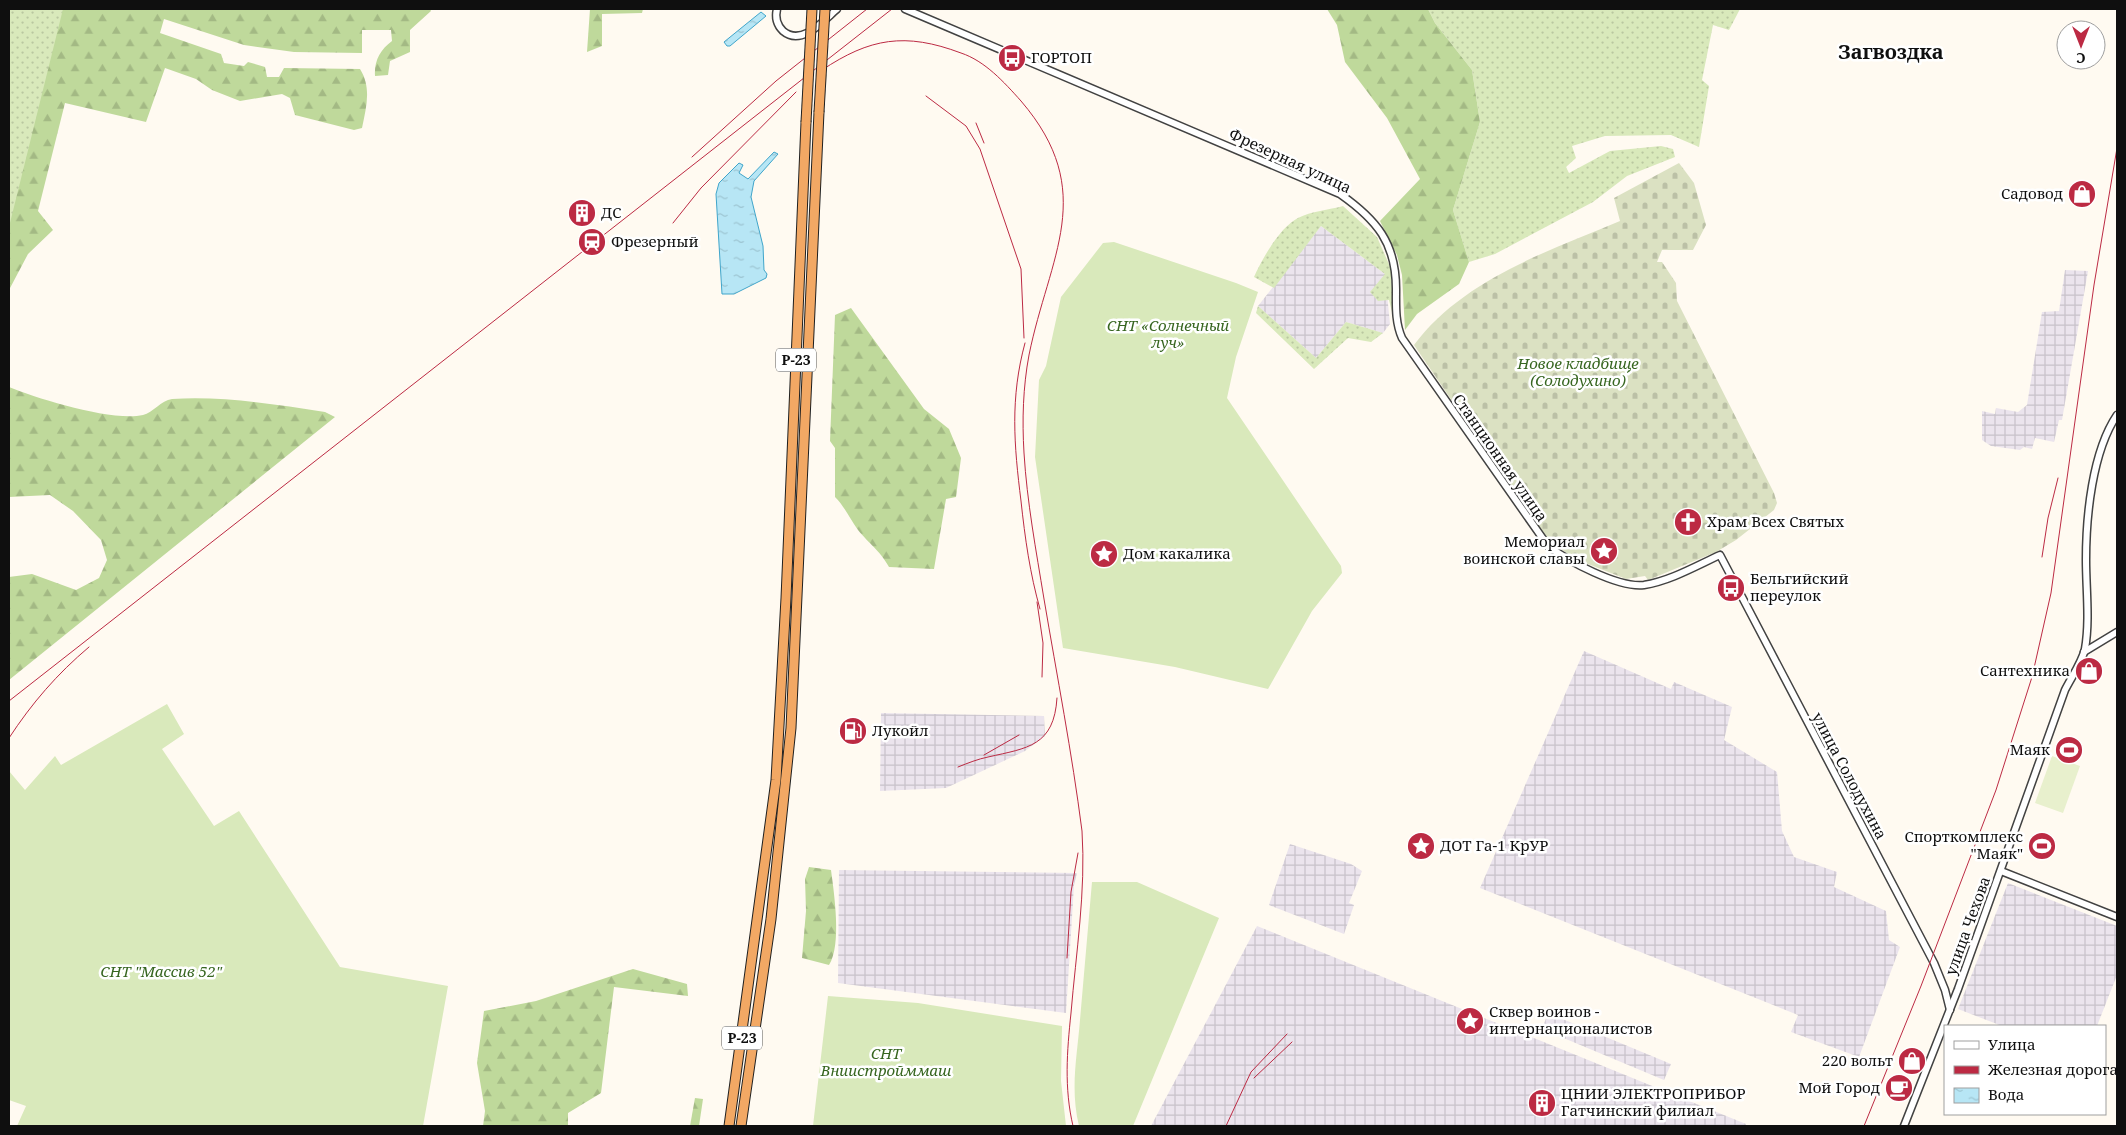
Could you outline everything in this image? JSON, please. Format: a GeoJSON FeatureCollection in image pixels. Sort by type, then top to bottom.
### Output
{"type":"FeatureCollection","features":[{"type":"Feature","properties":{"kind":"highway","name":"Р-23"},"geometry":{"type":"LineString","coordinates":[[729,1126],[776,771],[812,9]]}},
{"type":"Feature","properties":{"kind":"highway","name":"Р-23"},"geometry":{"type":"LineString","coordinates":[[741,1126],[771,920],[790,737],[825,9]]}},
{"type":"Feature","properties":{"kind":"street"},"geometry":{"type":"LineString","coordinates":[[777,9],[775,17],[779,25],[784,31],[792,35],[807,34],[837,9]]}},
{"type":"Feature","properties":{"kind":"street","name":"Фрезерная улица"},"geometry":{"type":"LineString","coordinates":[[905,9],[1340,194],[1366,215],[1387,241],[1393,254],[1397,327]]}},
{"type":"Feature","properties":{"kind":"street","name":"Станционная улица"},"geometry":{"type":"LineString","coordinates":[[1397,327],[1409,349],[1541,538],[1556,553],[1619,582],[1641,585],[1662,580],[1720,555]]}},
{"type":"Feature","properties":{"kind":"street","name":"улица Чехова"},"geometry":{"type":"LineString","coordinates":[[1944,1025],[2062,699],[2084,652],[2086,628],[2086,542],[2089,508],[2101,450],[2108,429],[2117,415]]}},
{"type":"Feature","properties":{"kind":"street","name":"улица Солодухина"},"geometry":{"type":"LineString","coordinates":[[1720,555],[1930,956],[1945,990],[1950,1010]]}},
{"type":"Feature","properties":{"kind":"street"},"geometry":{"type":"LineString","coordinates":[[2084,652],[2117,632]]}},
{"type":"Feature","properties":{"kind":"street"},"geometry":{"type":"LineString","coordinates":[[2001,871],[2117,917]]}},
{"type":"Feature","properties":{"kind":"street"},"geometry":{"type":"LineString","coordinates":[[1945,990],[1950,995],[1956,994]]}},
{"type":"Feature","properties":{"kind":"street","name":"улица Чехова"},"geometry":{"type":"LineString","coordinates":[[1904,1126],[1944,1025]]}},
{"type":"Feature","properties":{"kind":"shaded area"},"geometry":{"type":"Polygon","coordinates":[[[1321,226],[1385,274],[1390,324],[1383,333],[1346,322],[1316,358],[1258,306],[1321,226]]]}},
{"type":"Feature","properties":{"kind":"shaded area"},"geometry":{"type":"Polygon","coordinates":[[[2065,270],[2088,271],[2062,420],[2059,420],[2054,442],[2035,438],[2032,449],[2024,447],[2020,450],[1991,446],[1982,440],[1982,411],[1995,414],[1996,408],[2018,412],[2027,405],[2042,312],[2059,311],[2065,270]]]}},
{"type":"Feature","properties":{"kind":"shaded area"},"geometry":{"type":"Polygon","coordinates":[[[1584,651],[1671,689],[1674,682],[1732,707],[1724,740],[1777,772],[1782,831],[1794,857],[1837,872],[1834,887],[1886,911],[1889,940],[1900,947],[1859,1057],[1791,1032],[1798,1015],[1480,888],[1584,651]]]}},
{"type":"Feature","properties":{"kind":"shaded area"},"geometry":{"type":"Polygon","coordinates":[[[881,713],[1044,716],[1045,736],[1025,751],[946,788],[880,791],[881,713]]]}},
{"type":"Feature","properties":{"kind":"shaded area"},"geometry":{"type":"Polygon","coordinates":[[[1290,844],[1351,864],[1362,871],[1349,903],[1354,905],[1344,934],[1269,905],[1290,844]]]}},
{"type":"Feature","properties":{"kind":"shaded area"},"geometry":{"type":"Polygon","coordinates":[[[839,870],[1077,873],[1074,885],[1066,1013],[838,983],[839,870]]]}},
{"type":"Feature","properties":{"kind":"shaded area"},"geometry":{"type":"Polygon","coordinates":[[[2008,883],[2117,926],[2117,975],[2097,1025],[1999,1025],[1958,1009],[2008,883]]]}},
{"type":"Feature","properties":{"kind":"shaded area"},"geometry":{"type":"Polygon","coordinates":[[[1257,926],[1746,1124],[1745,1126],[1151,1126],[1257,926]]]}},
{"type":"Feature","properties":{"kind":"shaded area"},"geometry":{"type":"Polygon","coordinates":[[[1548,1013],[1671,1064],[1664,1080],[1542,1029],[1548,1013]]]}},
{"type":"Feature","properties":{"kind":"green space"},"geometry":{"type":"Polygon","coordinates":[[[9,9],[81,9],[9,275],[9,9]]]}},
{"type":"Feature","properties":{"kind":"green space"},"geometry":{"type":"Polygon","coordinates":[[[63,9],[430,9],[431,11],[410,30],[410,52],[390,61],[388,75],[375,76],[379,56],[392,41],[391,30],[362,30],[362,53],[294,52],[244,45],[164,19],[160,33],[221,54],[224,63],[244,66],[248,62],[265,67],[267,77],[279,77],[284,68],[360,69],[364,76],[367,91],[362,128],[354,130],[295,115],[290,98],[282,94],[240,101],[212,90],[196,79],[165,68],[146,122],[65,103],[38,211],[53,230],[28,254],[9,290],[9,227],[63,9]]]}},
{"type":"Feature","properties":{"kind":"green space"},"geometry":{"type":"Polygon","coordinates":[[[590,9],[643,9],[642,13],[602,14],[602,46],[587,52],[590,9]]]}},
{"type":"Feature","properties":{"kind":"green space"},"geometry":{"type":"Polygon","coordinates":[[[1327,9],[1428,9],[1435,23],[1472,70],[1480,122],[1453,210],[1469,262],[1459,284],[1417,314],[1405,330],[1402,275],[1397,255],[1380,221],[1420,179],[1387,118],[1345,62],[1337,25],[1327,9]]]}},
{"type":"Feature","properties":{"kind":"green space"},"geometry":{"type":"Polygon","coordinates":[[[1428,9],[1740,9],[1729,30],[1713,25],[1702,80],[1709,86],[1699,147],[1671,135],[1605,136],[1572,146],[1576,158],[1566,167],[1569,173],[1610,151],[1661,146],[1673,149],[1675,157],[1627,176],[1593,202],[1495,254],[1469,262],[1453,210],[1480,122],[1472,70],[1435,23],[1428,9]]]}},
{"type":"Feature","properties":{"kind":"green space","name":"Новое кладбище (Солодухино)"},"geometry":{"type":"Polygon","coordinates":[[[1679,163],[1694,183],[1706,225],[1693,250],[1662,250],[1657,262],[1662,262],[1676,283],[1677,301],[1774,493],[1777,503],[1774,510],[1736,540],[1716,552],[1648,580],[1645,576],[1626,579],[1573,558],[1544,536],[1414,345],[1434,322],[1456,302],[1481,285],[1536,256],[1620,221],[1614,198],[1679,163]]]}},
{"type":"Feature","properties":{"kind":"green space"},"geometry":{"type":"Polygon","coordinates":[[[1343,206],[1377,237],[1391,269],[1393,312],[1389,300],[1378,301],[1370,292],[1385,274],[1321,226],[1274,288],[1254,277],[1272,244],[1291,222],[1309,214],[1343,206]]]}},
{"type":"Feature","properties":{"kind":"green space","name":"СНТ «Солнечный луч»"},"geometry":{"type":"Polygon","coordinates":[[[1114,242],[1258,292],[1236,357],[1227,398],[1341,566],[1342,573],[1312,611],[1268,689],[1175,667],[1063,648],[1035,457],[1039,380],[1046,366],[1061,297],[1103,243],[1114,242]]]}},
{"type":"Feature","properties":{"kind":"green space"},"geometry":{"type":"Polygon","coordinates":[[[1258,306],[1316,358],[1346,322],[1383,333],[1371,342],[1348,338],[1314,369],[1256,313],[1258,306]]]}},
{"type":"Feature","properties":{"kind":"green space"},"geometry":{"type":"Polygon","coordinates":[[[851,308],[924,409],[949,429],[961,458],[956,497],[946,499],[934,569],[889,567],[878,551],[858,530],[835,497],[835,448],[830,441],[835,315],[851,308]]]}},
{"type":"Feature","properties":{"kind":"green space"},"geometry":{"type":"Polygon","coordinates":[[[9,387],[56,403],[113,415],[143,415],[168,400],[191,398],[268,404],[325,412],[335,417],[9,680],[9,577],[32,574],[76,590],[99,578],[107,560],[101,540],[73,511],[50,495],[9,497],[9,387]]]}},
{"type":"Feature","properties":{"kind":"green space","name":"СНТ \"Массив 52\""},"geometry":{"type":"Polygon","coordinates":[[[167,704],[184,734],[162,749],[214,826],[239,811],[340,967],[448,986],[423,1126],[17,1126],[26,1106],[9,1100],[9,771],[25,790],[55,756],[61,765],[167,704]]]}},
{"type":"Feature","properties":{"kind":"green space"},"geometry":{"type":"Polygon","coordinates":[[[2052,756],[2080,766],[2063,813],[2035,803],[2052,756]]]}},
{"type":"Feature","properties":{"kind":"green space"},"geometry":{"type":"Polygon","coordinates":[[[809,867],[831,870],[836,932],[833,956],[829,965],[802,958],[806,911],[805,879],[809,867]]]}},
{"type":"Feature","properties":{"kind":"green space"},"geometry":{"type":"Polygon","coordinates":[[[1092,882],[1137,882],[1219,918],[1133,1126],[1079,1126],[1076,1112],[1075,1073],[1092,882]]]}},
{"type":"Feature","properties":{"kind":"green space"},"geometry":{"type":"Polygon","coordinates":[[[633,969],[687,984],[688,996],[614,987],[601,1093],[568,1113],[568,1126],[483,1126],[485,1111],[477,1063],[484,1011],[536,1001],[633,969]]]}},
{"type":"Feature","properties":{"kind":"green space","name":"СНТ Вниистройммаш"},"geometry":{"type":"Polygon","coordinates":[[[828,996],[918,1003],[1062,1026],[1061,1081],[1066,1126],[813,1126],[828,996]]]}},
{"type":"Feature","properties":{"kind":"green space"},"geometry":{"type":"Polygon","coordinates":[[[695,1098],[703,1099],[699,1126],[690,1126],[695,1098]]]}},
{"type":"Feature","properties":{"kind":"water"},"geometry":{"type":"Polygon","coordinates":[[[761,12],[766,16],[730,46],[727,46],[724,42],[761,12]]]}},
{"type":"Feature","properties":{"kind":"water"},"geometry":{"type":"Polygon","coordinates":[[[774,152],[778,154],[754,181],[751,197],[763,246],[766,278],[734,294],[722,294],[716,194],[719,183],[739,163],[743,165],[739,173],[748,179],[774,152]]]}},
{"type":"Feature","properties":{"kind":"railway"},"geometry":{"type":"LineString","coordinates":[[692,157],[776,81],[867,9]]}},
{"type":"Feature","properties":{"kind":"railway"},"geometry":{"type":"LineString","coordinates":[[9,701],[892,9]]}},
{"type":"Feature","properties":{"kind":"railway"},"geometry":{"type":"LineString","coordinates":[[822,70],[856,51],[872,45],[889,42],[922,42],[961,53],[986,67],[1021,101],[1045,134],[1058,165],[1063,195],[1062,225],[1056,255],[1029,355],[1024,391],[1023,428],[1025,471],[1032,526],[1082,831],[1082,899],[1070,1027],[1067,1084],[1073,1126]]}},
{"type":"Feature","properties":{"kind":"railway"},"geometry":{"type":"LineString","coordinates":[[673,223],[701,188],[796,92]]}},
{"type":"Feature","properties":{"kind":"railway"},"geometry":{"type":"LineString","coordinates":[[926,96],[966,126],[980,149],[1021,269],[1024,338]]}},
{"type":"Feature","properties":{"kind":"railway"},"geometry":{"type":"LineString","coordinates":[[976,123],[984,143]]}},
{"type":"Feature","properties":{"kind":"railway"},"geometry":{"type":"LineString","coordinates":[[1864,1126],[1921,986],[1996,790],[2032,677],[2051,593],[2094,285],[2117,148]]}},
{"type":"Feature","properties":{"kind":"railway"},"geometry":{"type":"LineString","coordinates":[[1025,343],[1020,363],[1015,402],[1015,441],[1026,542],[1033,583],[1040,609]]}},
{"type":"Feature","properties":{"kind":"railway"},"geometry":{"type":"LineString","coordinates":[[2042,557],[2048,518],[2058,478]]}},
{"type":"Feature","properties":{"kind":"railway"},"geometry":{"type":"LineString","coordinates":[[1037,602],[1043,643],[1042,677]]}},
{"type":"Feature","properties":{"kind":"railway"},"geometry":{"type":"LineString","coordinates":[[9,738],[46,690],[89,647]]}},
{"type":"Feature","properties":{"kind":"railway"},"geometry":{"type":"LineString","coordinates":[[958,767],[980,759],[1015,751],[1036,742],[1051,726],[1057,698]]}},
{"type":"Feature","properties":{"kind":"railway"},"geometry":{"type":"LineString","coordinates":[[984,755],[1019,735]]}},
{"type":"Feature","properties":{"kind":"railway"},"geometry":{"type":"LineString","coordinates":[[1067,958],[1071,892],[1078,853]]}},
{"type":"Feature","properties":{"kind":"railway"},"geometry":{"type":"LineString","coordinates":[[1226,1126],[1251,1072],[1287,1034]]}},
{"type":"Feature","properties":{"kind":"railway"},"geometry":{"type":"LineString","coordinates":[[1254,1078],[1292,1042]]}},
{"type":"Feature","properties":{"kind":"place","name":"ГОРТОП"},"geometry":{"type":"Point","coordinates":[1012,58]}},
{"type":"Feature","properties":{"kind":"place","name":"Садовод"},"geometry":{"type":"Point","coordinates":[2082,194]}},
{"type":"Feature","properties":{"kind":"place","name":"ДС"},"geometry":{"type":"Point","coordinates":[582,213]}},
{"type":"Feature","properties":{"kind":"place","name":"Фрезерный"},"geometry":{"type":"Point","coordinates":[592,242]}},
{"type":"Feature","properties":{"kind":"place","name":"Храм Всех Святых"},"geometry":{"type":"Point","coordinates":[1688,522]}},
{"type":"Feature","properties":{"kind":"place","name":"Мемориал воинской славы"},"geometry":{"type":"Point","coordinates":[1604,551]}},
{"type":"Feature","properties":{"kind":"place","name":"Дом какалика"},"geometry":{"type":"Point","coordinates":[1104,554]}},
{"type":"Feature","properties":{"kind":"place","name":"Бельгийский переулок"},"geometry":{"type":"Point","coordinates":[1731,588]}},
{"type":"Feature","properties":{"kind":"place","name":"Сантехника"},"geometry":{"type":"Point","coordinates":[2089,671]}},
{"type":"Feature","properties":{"kind":"place","name":"Лукойл"},"geometry":{"type":"Point","coordinates":[853,731]}},
{"type":"Feature","properties":{"kind":"place","name":"Маяк"},"geometry":{"type":"Point","coordinates":[2069,750]}},
{"type":"Feature","properties":{"kind":"place","name":"ДОТ Га-1 КрУР"},"geometry":{"type":"Point","coordinates":[1421,846]}},
{"type":"Feature","properties":{"kind":"place","name":"Спорткомплекс \"Маяк\""},"geometry":{"type":"Point","coordinates":[2042,846]}},
{"type":"Feature","properties":{"kind":"place","name":"Сквер воинов - интернационалистов"},"geometry":{"type":"Point","coordinates":[1470,1021]}},
{"type":"Feature","properties":{"kind":"place","name":"220 вольт"},"geometry":{"type":"Point","coordinates":[1912,1061]}},
{"type":"Feature","properties":{"kind":"place","name":"Мой Город"},"geometry":{"type":"Point","coordinates":[1899,1088]}},
{"type":"Feature","properties":{"kind":"place","name":"ЦНИИ ЭЛЕКТРОПРИБОР Гатчинский филиал"},"geometry":{"type":"Point","coordinates":[1542,1103]}},
{"type":"Feature","properties":{"kind":"district","name":"Загвоздка"},"geometry":{"type":"Point","coordinates":[1891,52]}}]}
